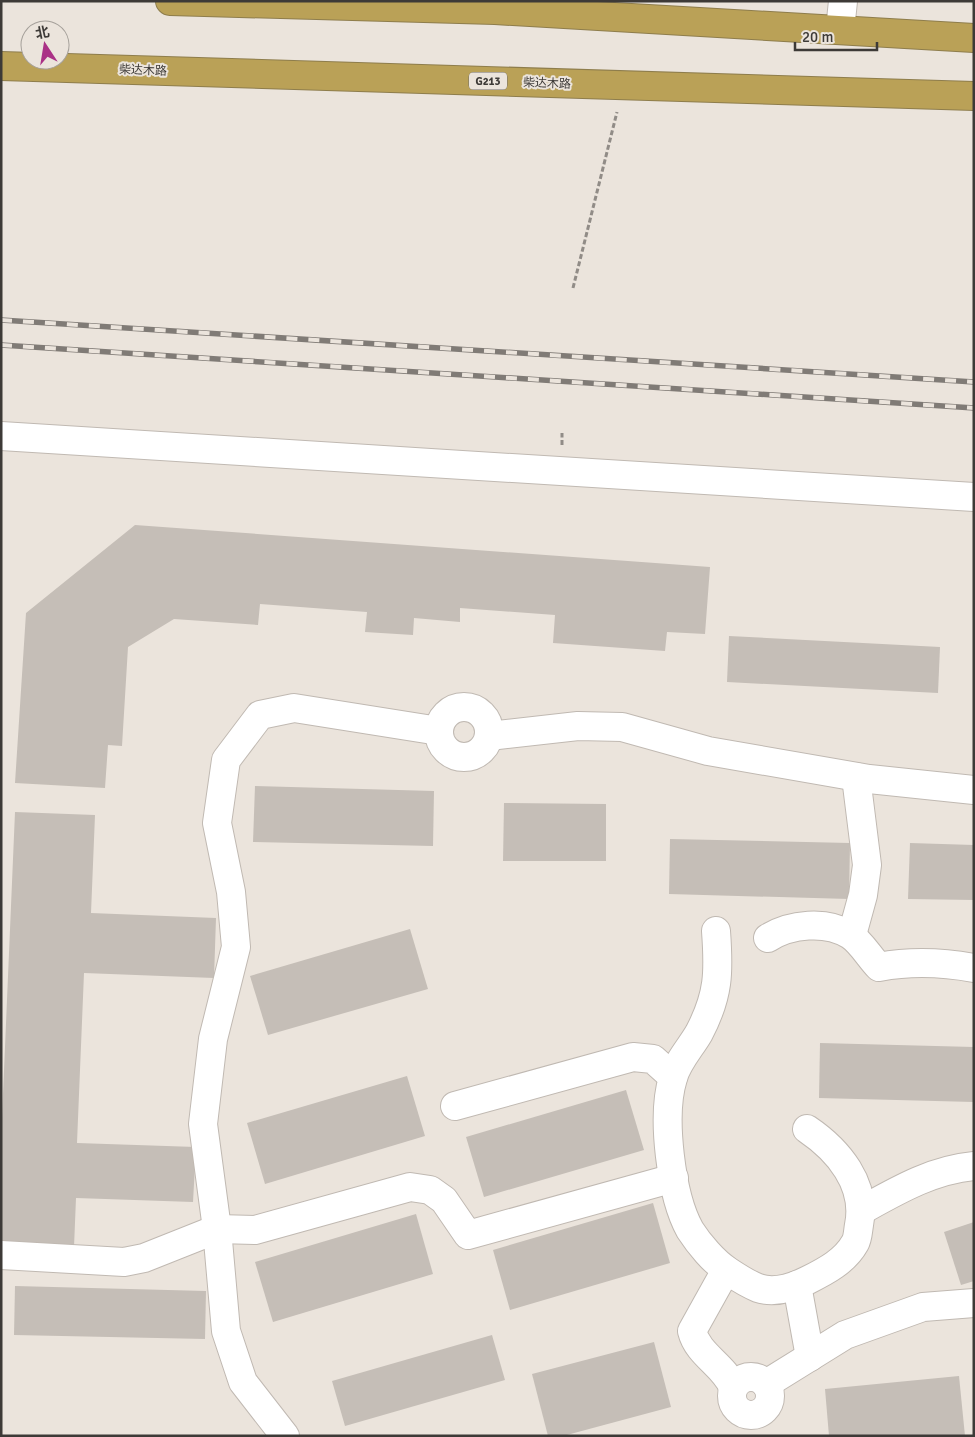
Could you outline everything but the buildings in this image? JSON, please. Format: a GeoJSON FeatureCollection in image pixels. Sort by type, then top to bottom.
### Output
{"type":"FeatureCollection","features":[{"type":"Feature","properties":{"kind":"highway"},"geometry":{"type":"LineString","coordinates":[[170,1],[495,10],[974,38]]}},
{"type":"Feature","properties":{"kind":"highway","name":"柴达木路"},"geometry":{"type":"LineString","coordinates":[[1,66],[974,96]]}},
{"type":"Feature","properties":{"kind":"street"},"geometry":{"type":"LineString","coordinates":[[840,30],[843,1]]}},
{"type":"Feature","properties":{"kind":"street"},"geometry":{"type":"LineString","coordinates":[[1,436],[974,497]]}},
{"type":"Feature","properties":{"kind":"street"},"geometry":{"type":"LineString","coordinates":[[467,707],[474,709],[486,720],[489,736],[482,750],[466,758],[449,753],[443,747],[439,731],[441,723],[451,710],[467,707]]}},
{"type":"Feature","properties":{"kind":"street"},"geometry":{"type":"LineString","coordinates":[[285,1436],[243,1382],[226,1331],[217,1229],[203,1124],[213,1039],[236,947],[231,892],[216,824],[226,760],[260,716],[294,708],[439,731]]}},
{"type":"Feature","properties":{"kind":"street"},"geometry":{"type":"LineString","coordinates":[[489,736],[578,726],[622,727],[708,751],[856,777],[974,790]]}},
{"type":"Feature","properties":{"kind":"street"},"geometry":{"type":"LineString","coordinates":[[852,935],[862,895],[866,865],[856,777]]}},
{"type":"Feature","properties":{"kind":"street"},"geometry":{"type":"LineString","coordinates":[[768,938],[781,930],[806,926],[835,928],[852,935],[879,967],[902,962],[947,963],[974,968]]}},
{"type":"Feature","properties":{"kind":"street"},"geometry":{"type":"LineString","coordinates":[[716,931],[719,973],[711,1006],[700,1032],[673,1077],[667,1105],[670,1159],[681,1206],[690,1229],[703,1247],[726,1270],[759,1289],[785,1290],[798,1285],[832,1268],[856,1242],[862,1210],[856,1183],[825,1141],[807,1128]]}},
{"type":"Feature","properties":{"kind":"street"},"geometry":{"type":"LineString","coordinates":[[455,1106],[633,1057],[653,1059],[673,1077]]}},
{"type":"Feature","properties":{"kind":"street"},"geometry":{"type":"LineString","coordinates":[[862,1210],[916,1180],[961,1167],[974,1166]]}},
{"type":"Feature","properties":{"kind":"street"},"geometry":{"type":"LineString","coordinates":[[1,1255],[124,1262],[144,1258],[217,1229],[255,1230],[410,1187],[430,1190],[444,1200],[468,1236],[674,1178]]}},
{"type":"Feature","properties":{"kind":"street"},"geometry":{"type":"LineString","coordinates":[[726,1270],[692,1331],[695,1343],[728,1374],[733,1387]]}},
{"type":"Feature","properties":{"kind":"street"},"geometry":{"type":"LineString","coordinates":[[798,1285],[810,1357]]}},
{"type":"Feature","properties":{"kind":"street"},"geometry":{"type":"LineString","coordinates":[[766,1384],[845,1335],[923,1307],[974,1303]]}},
{"type":"Feature","properties":{"kind":"street"},"geometry":{"type":"LineString","coordinates":[[749,1376],[762,1380],[766,1384],[769,1389],[769,1402],[750,1426],[744,1415],[734,1406],[731,1393],[733,1387],[743,1378],[749,1376]]}},
{"type":"Feature","properties":{"kind":"path"},"geometry":{"type":"LineString","coordinates":[[573,288],[624,85]]}},
{"type":"Feature","properties":{"kind":"railway"},"geometry":{"type":"LineString","coordinates":[[1,320],[974,382]]}},
{"type":"Feature","properties":{"kind":"railway"},"geometry":{"type":"LineString","coordinates":[[1,345],[974,408]]}}]}
